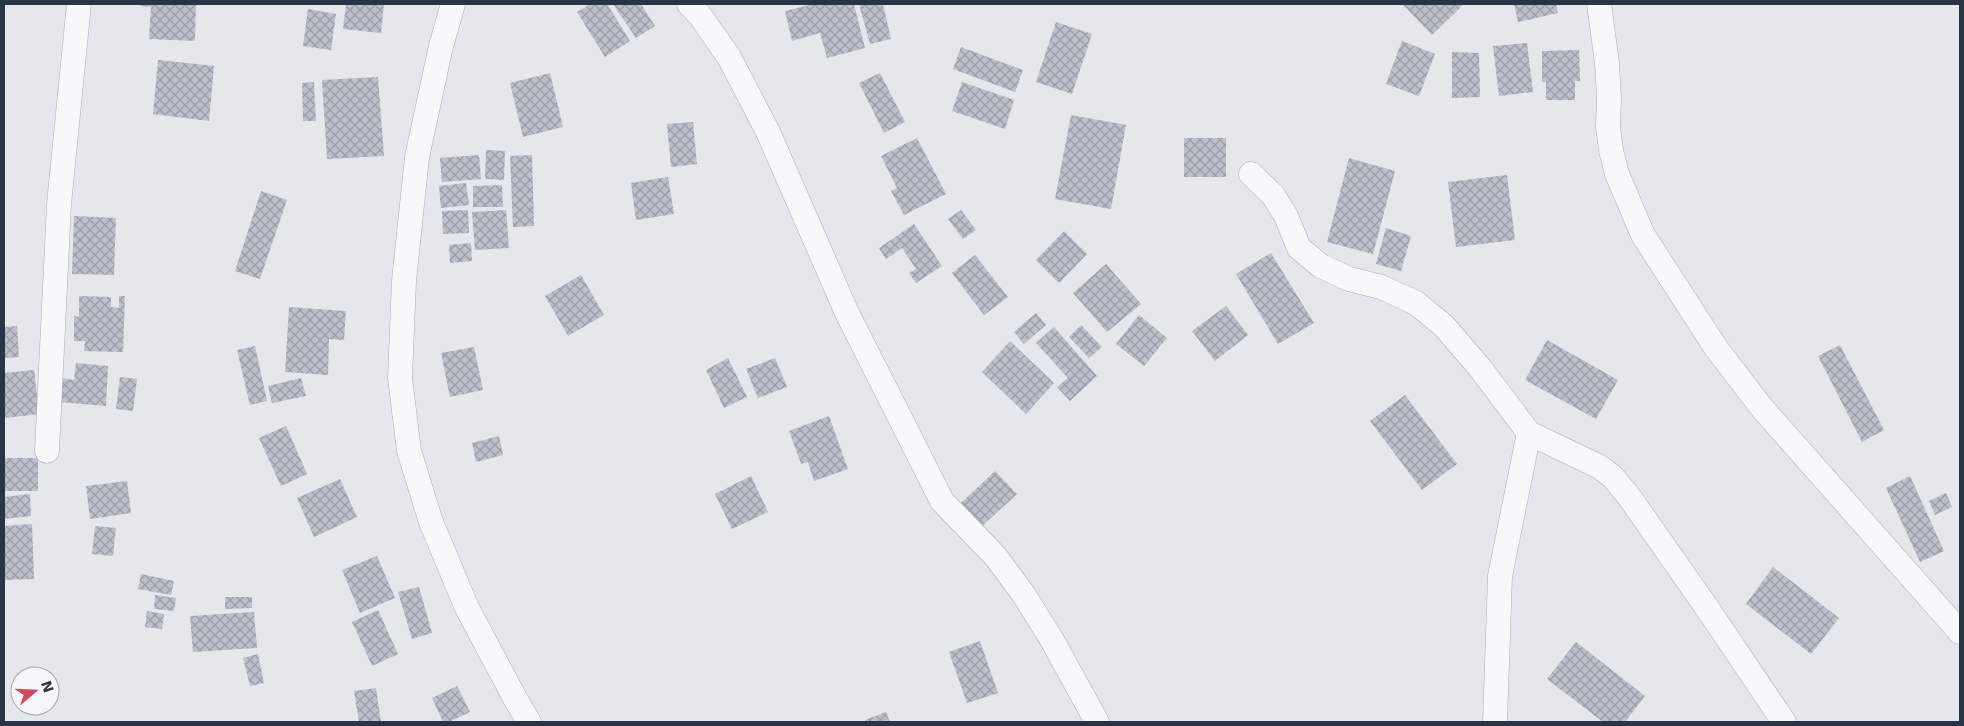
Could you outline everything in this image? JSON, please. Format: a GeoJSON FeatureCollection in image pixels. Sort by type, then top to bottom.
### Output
{"type":"FeatureCollection","features":[{"type":"Feature","properties":{"kind":"street"},"geometry":{"type":"LineString","coordinates":[[47,451],[59,204],[79,4]]}},
{"type":"Feature","properties":{"kind":"street"},"geometry":{"type":"LineString","coordinates":[[453,4],[441,46],[417,158],[404,281],[400,378],[409,451],[431,522],[467,608],[529,722]]}},
{"type":"Feature","properties":{"kind":"street"},"geometry":{"type":"LineString","coordinates":[[689,4],[701,17],[729,57],[768,132],[847,312],[942,501],[996,556],[1024,595],[1052,640],[1098,722]]}},
{"type":"Feature","properties":{"kind":"street"},"geometry":{"type":"LineString","coordinates":[[1598,4],[1607,63],[1608,127],[1611,150],[1618,174],[1643,234],[1716,348],[1762,408],[1960,632]]}},
{"type":"Feature","properties":{"kind":"street"},"geometry":{"type":"LineString","coordinates":[[1251,174],[1274,195],[1286,216],[1299,248],[1321,266],[1348,279],[1381,287],[1416,303],[1444,326],[1480,368],[1529,433],[1600,467],[1613,477],[1678,566],[1784,722]]}},
{"type":"Feature","properties":{"kind":"street"},"geometry":{"type":"LineString","coordinates":[[1496,722],[1500,576],[1529,433]]}},
{"type":"Feature","properties":{"kind":"building"},"geometry":{"type":"Polygon","coordinates":[[[140,4],[196,4],[195,41],[149,39],[151,7],[140,6],[140,4]]]}},
{"type":"Feature","properties":{"kind":"building"},"geometry":{"type":"Polygon","coordinates":[[[346,4],[384,4],[381,33],[343,29],[346,4]]]}},
{"type":"Feature","properties":{"kind":"building"},"geometry":{"type":"Polygon","coordinates":[[[590,4],[607,4],[630,41],[605,57],[577,12],[590,4]]]}},
{"type":"Feature","properties":{"kind":"building"},"geometry":{"type":"Polygon","coordinates":[[[613,4],[641,4],[655,26],[636,38],[613,4]]]}},
{"type":"Feature","properties":{"kind":"building"},"geometry":{"type":"Polygon","coordinates":[[[813,4],[854,4],[865,48],[827,58],[820,33],[792,41],[785,11],[813,4]]]}},
{"type":"Feature","properties":{"kind":"building"},"geometry":{"type":"Polygon","coordinates":[[[859,4],[883,4],[891,39],[870,44],[859,4]]]}},
{"type":"Feature","properties":{"kind":"building"},"geometry":{"type":"Polygon","coordinates":[[[1402,4],[1460,4],[1462,6],[1432,35],[1402,4]]]}},
{"type":"Feature","properties":{"kind":"building"},"geometry":{"type":"Polygon","coordinates":[[[1514,4],[1556,4],[1558,13],[1518,22],[1514,4]]]}},
{"type":"Feature","properties":{"kind":"building"},"geometry":{"type":"Polygon","coordinates":[[[308,9],[336,14],[331,50],[303,46],[308,9]]]}},
{"type":"Feature","properties":{"kind":"building"},"geometry":{"type":"Polygon","coordinates":[[[1056,22],[1092,34],[1072,94],[1036,82],[1056,22]]]}},
{"type":"Feature","properties":{"kind":"building"},"geometry":{"type":"Polygon","coordinates":[[[1402,41],[1435,54],[1419,96],[1386,84],[1402,41]]]}},
{"type":"Feature","properties":{"kind":"building"},"geometry":{"type":"Polygon","coordinates":[[[1527,43],[1533,92],[1499,96],[1493,46],[1527,43]]]}},
{"type":"Feature","properties":{"kind":"building"},"geometry":{"type":"Polygon","coordinates":[[[961,47],[1023,70],[1015,92],[953,69],[961,47]]]}},
{"type":"Feature","properties":{"kind":"building"},"geometry":{"type":"Polygon","coordinates":[[[1579,50],[1580,81],[1575,81],[1575,100],[1546,100],[1546,82],[1542,82],[1542,51],[1579,50]]]}},
{"type":"Feature","properties":{"kind":"building"},"geometry":{"type":"Polygon","coordinates":[[[1452,52],[1479,53],[1480,97],[1452,98],[1452,52]]]}},
{"type":"Feature","properties":{"kind":"building"},"geometry":{"type":"Polygon","coordinates":[[[158,60],[214,66],[209,121],[153,114],[158,60]]]}},
{"type":"Feature","properties":{"kind":"building"},"geometry":{"type":"Polygon","coordinates":[[[550,73],[563,127],[523,137],[510,83],[550,73]]]}},
{"type":"Feature","properties":{"kind":"building"},"geometry":{"type":"Polygon","coordinates":[[[880,73],[905,122],[884,133],[859,83],[880,73]]]}},
{"type":"Feature","properties":{"kind":"building"},"geometry":{"type":"Polygon","coordinates":[[[378,77],[384,156],[327,159],[322,80],[378,77]]]}},
{"type":"Feature","properties":{"kind":"building"},"geometry":{"type":"Polygon","coordinates":[[[314,82],[316,121],[303,121],[302,83],[314,82]]]}},
{"type":"Feature","properties":{"kind":"building"},"geometry":{"type":"Polygon","coordinates":[[[962,82],[1014,100],[1005,129],[952,111],[962,82]]]}},
{"type":"Feature","properties":{"kind":"building"},"geometry":{"type":"Polygon","coordinates":[[[1071,115],[1126,125],[1111,209],[1055,199],[1071,115]]]}},
{"type":"Feature","properties":{"kind":"building"},"geometry":{"type":"Polygon","coordinates":[[[693,122],[697,164],[671,167],[667,124],[693,122]]]}},
{"type":"Feature","properties":{"kind":"building"},"geometry":{"type":"Polygon","coordinates":[[[917,138],[946,194],[904,215],[891,191],[897,188],[881,156],[917,138]]]}},
{"type":"Feature","properties":{"kind":"building"},"geometry":{"type":"Polygon","coordinates":[[[1184,138],[1226,138],[1226,177],[1184,177],[1184,138]]]}},
{"type":"Feature","properties":{"kind":"building"},"geometry":{"type":"Polygon","coordinates":[[[486,150],[505,151],[504,180],[485,179],[486,150]]]}},
{"type":"Feature","properties":{"kind":"building"},"geometry":{"type":"Polygon","coordinates":[[[479,155],[481,179],[442,182],[440,158],[479,155]]]}},
{"type":"Feature","properties":{"kind":"building"},"geometry":{"type":"Polygon","coordinates":[[[532,155],[534,226],[513,227],[510,156],[532,155]]]}},
{"type":"Feature","properties":{"kind":"building"},"geometry":{"type":"Polygon","coordinates":[[[1349,158],[1395,171],[1373,254],[1327,242],[1349,158]]]}},
{"type":"Feature","properties":{"kind":"building"},"geometry":{"type":"Polygon","coordinates":[[[1507,175],[1515,240],[1456,247],[1448,182],[1507,175]]]}},
{"type":"Feature","properties":{"kind":"building"},"geometry":{"type":"Polygon","coordinates":[[[668,177],[674,214],[636,220],[631,183],[668,177]]]}},
{"type":"Feature","properties":{"kind":"building"},"geometry":{"type":"Polygon","coordinates":[[[466,183],[469,205],[441,208],[439,186],[466,183]]]}},
{"type":"Feature","properties":{"kind":"building"},"geometry":{"type":"Polygon","coordinates":[[[502,185],[503,207],[473,207],[473,186],[502,185]]]}},
{"type":"Feature","properties":{"kind":"building"},"geometry":{"type":"Polygon","coordinates":[[[261,191],[287,200],[260,279],[235,271],[261,191]]]}},
{"type":"Feature","properties":{"kind":"building"},"geometry":{"type":"Polygon","coordinates":[[[468,210],[469,233],[443,234],[442,211],[468,210]]]}},
{"type":"Feature","properties":{"kind":"building"},"geometry":{"type":"Polygon","coordinates":[[[506,210],[509,248],[475,250],[472,212],[506,210]]]}},
{"type":"Feature","properties":{"kind":"building"},"geometry":{"type":"Polygon","coordinates":[[[961,210],[976,230],[963,239],[948,219],[961,210]]]}},
{"type":"Feature","properties":{"kind":"building"},"geometry":{"type":"Polygon","coordinates":[[[74,216],[116,218],[114,275],[72,274],[74,216]]]}},
{"type":"Feature","properties":{"kind":"building"},"geometry":{"type":"Polygon","coordinates":[[[914,224],[942,266],[916,283],[909,273],[916,269],[902,248],[886,259],[879,248],[914,224]]]}},
{"type":"Feature","properties":{"kind":"building"},"geometry":{"type":"Polygon","coordinates":[[[1386,228],[1411,236],[1401,271],[1376,264],[1386,228]]]}},
{"type":"Feature","properties":{"kind":"building"},"geometry":{"type":"Polygon","coordinates":[[[1064,231],[1087,254],[1059,283],[1036,260],[1064,231]]]}},
{"type":"Feature","properties":{"kind":"building"},"geometry":{"type":"Polygon","coordinates":[[[471,243],[472,261],[450,263],[449,245],[471,243]]]}},
{"type":"Feature","properties":{"kind":"building"},"geometry":{"type":"Polygon","coordinates":[[[1271,253],[1314,323],[1278,344],[1236,274],[1271,253]]]}},
{"type":"Feature","properties":{"kind":"building"},"geometry":{"type":"Polygon","coordinates":[[[975,255],[1008,297],[984,315],[952,273],[975,255]]]}},
{"type":"Feature","properties":{"kind":"building"},"geometry":{"type":"Polygon","coordinates":[[[1106,264],[1141,304],[1107,332],[1073,293],[1106,264]]]}},
{"type":"Feature","properties":{"kind":"building"},"geometry":{"type":"Polygon","coordinates":[[[581,275],[604,315],[568,336],[545,296],[581,275]]]}},
{"type":"Feature","properties":{"kind":"building"},"geometry":{"type":"Polygon","coordinates":[[[79,296],[111,297],[111,307],[119,308],[119,296],[125,296],[123,352],[84,351],[85,341],[74,341],[74,316],[79,317],[79,296]]]}},
{"type":"Feature","properties":{"kind":"building"},"geometry":{"type":"Polygon","coordinates":[[[1226,306],[1248,335],[1215,361],[1192,331],[1226,306]]]}},
{"type":"Feature","properties":{"kind":"building"},"geometry":{"type":"Polygon","coordinates":[[[289,307],[346,311],[344,340],[329,339],[328,375],[285,372],[289,307]]]}},
{"type":"Feature","properties":{"kind":"building"},"geometry":{"type":"Polygon","coordinates":[[[1036,313],[1046,325],[1024,344],[1014,332],[1036,313]]]}},
{"type":"Feature","properties":{"kind":"building"},"geometry":{"type":"Polygon","coordinates":[[[1139,315],[1167,338],[1144,366],[1116,344],[1139,315]]]}},
{"type":"Feature","properties":{"kind":"building"},"geometry":{"type":"Polygon","coordinates":[[[1081,325],[1102,347],[1089,358],[1069,337],[1081,325]]]}},
{"type":"Feature","properties":{"kind":"building"},"geometry":{"type":"Polygon","coordinates":[[[17,326],[19,357],[4,358],[4,327],[17,326]]]}},
{"type":"Feature","properties":{"kind":"building"},"geometry":{"type":"Polygon","coordinates":[[[1054,327],[1097,376],[1070,401],[1057,387],[1068,378],[1036,343],[1054,327]]]}},
{"type":"Feature","properties":{"kind":"building"},"geometry":{"type":"Polygon","coordinates":[[[1547,340],[1618,380],[1596,419],[1525,380],[1547,340]]]}},
{"type":"Feature","properties":{"kind":"building"},"geometry":{"type":"Polygon","coordinates":[[[1010,341],[1054,383],[1026,414],[982,372],[1010,341]]]}},
{"type":"Feature","properties":{"kind":"building"},"geometry":{"type":"Polygon","coordinates":[[[1840,345],[1884,430],[1862,442],[1818,356],[1840,345]]]}},
{"type":"Feature","properties":{"kind":"building"},"geometry":{"type":"Polygon","coordinates":[[[255,346],[267,401],[250,405],[237,350],[255,346]]]}},
{"type":"Feature","properties":{"kind":"building"},"geometry":{"type":"Polygon","coordinates":[[[474,347],[483,390],[450,397],[441,353],[474,347]]]}},
{"type":"Feature","properties":{"kind":"building"},"geometry":{"type":"Polygon","coordinates":[[[728,358],[747,397],[724,408],[706,370],[728,358]]]}},
{"type":"Feature","properties":{"kind":"building"},"geometry":{"type":"Polygon","coordinates":[[[775,358],[787,387],[758,398],[746,369],[775,358]]]}},
{"type":"Feature","properties":{"kind":"building"},"geometry":{"type":"Polygon","coordinates":[[[76,363],[108,366],[106,406],[59,402],[60,378],[74,380],[76,363]]]}},
{"type":"Feature","properties":{"kind":"building"},"geometry":{"type":"Polygon","coordinates":[[[34,370],[39,414],[4,418],[4,373],[34,370]]]}},
{"type":"Feature","properties":{"kind":"building"},"geometry":{"type":"Polygon","coordinates":[[[120,377],[137,379],[133,411],[116,409],[120,377]]]}},
{"type":"Feature","properties":{"kind":"building"},"geometry":{"type":"Polygon","coordinates":[[[301,378],[306,396],[272,403],[268,386],[301,378]]]}},
{"type":"Feature","properties":{"kind":"building"},"geometry":{"type":"Polygon","coordinates":[[[1405,395],[1457,464],[1422,490],[1370,421],[1405,395]]]}},
{"type":"Feature","properties":{"kind":"building"},"geometry":{"type":"Polygon","coordinates":[[[829,416],[848,469],[814,481],[808,462],[801,464],[789,431],[829,416]]]}},
{"type":"Feature","properties":{"kind":"building"},"geometry":{"type":"Polygon","coordinates":[[[286,426],[307,474],[281,486],[259,438],[286,426]]]}},
{"type":"Feature","properties":{"kind":"building"},"geometry":{"type":"Polygon","coordinates":[[[499,436],[503,455],[476,462],[472,443],[499,436]]]}},
{"type":"Feature","properties":{"kind":"building"},"geometry":{"type":"Polygon","coordinates":[[[4,458],[38,458],[38,491],[4,491],[4,458]]]}},
{"type":"Feature","properties":{"kind":"building"},"geometry":{"type":"Polygon","coordinates":[[[995,471],[1017,494],[980,528],[959,505],[995,471]]]}},
{"type":"Feature","properties":{"kind":"building"},"geometry":{"type":"Polygon","coordinates":[[[751,476],[768,512],[732,529],[715,494],[751,476]]]}},
{"type":"Feature","properties":{"kind":"building"},"geometry":{"type":"Polygon","coordinates":[[[1910,476],[1944,551],[1920,562],[1886,488],[1910,476]]]}},
{"type":"Feature","properties":{"kind":"building"},"geometry":{"type":"Polygon","coordinates":[[[340,479],[357,517],[314,537],[297,498],[340,479]]]}},
{"type":"Feature","properties":{"kind":"building"},"geometry":{"type":"Polygon","coordinates":[[[127,481],[131,513],[90,519],[86,486],[127,481]]]}},
{"type":"Feature","properties":{"kind":"building"},"geometry":{"type":"Polygon","coordinates":[[[1946,493],[1952,507],[1935,515],[1929,501],[1946,493]]]}},
{"type":"Feature","properties":{"kind":"building"},"geometry":{"type":"Polygon","coordinates":[[[30,494],[31,516],[4,519],[4,497],[30,494]]]}},
{"type":"Feature","properties":{"kind":"building"},"geometry":{"type":"Polygon","coordinates":[[[32,524],[34,579],[4,580],[4,526],[32,524]]]}},
{"type":"Feature","properties":{"kind":"building"},"geometry":{"type":"Polygon","coordinates":[[[95,526],[116,528],[113,556],[92,554],[95,526]]]}},
{"type":"Feature","properties":{"kind":"building"},"geometry":{"type":"Polygon","coordinates":[[[377,556],[395,598],[360,613],[342,570],[377,556]]]}},
{"type":"Feature","properties":{"kind":"building"},"geometry":{"type":"Polygon","coordinates":[[[1773,567],[1839,618],[1811,654],[1746,604],[1773,567]]]}},
{"type":"Feature","properties":{"kind":"building"},"geometry":{"type":"Polygon","coordinates":[[[141,574],[174,581],[171,595],[138,589],[141,574]]]}},
{"type":"Feature","properties":{"kind":"building"},"geometry":{"type":"Polygon","coordinates":[[[419,587],[432,633],[412,639],[398,592],[419,587]]]}},
{"type":"Feature","properties":{"kind":"building"},"geometry":{"type":"Polygon","coordinates":[[[155,595],[176,598],[174,611],[154,609],[155,595]]]}},
{"type":"Feature","properties":{"kind":"building"},"geometry":{"type":"Polygon","coordinates":[[[225,597],[252,597],[252,608],[225,609],[225,597]]]}},
{"type":"Feature","properties":{"kind":"building"},"geometry":{"type":"Polygon","coordinates":[[[378,610],[398,654],[372,666],[352,622],[378,610]]]}},
{"type":"Feature","properties":{"kind":"building"},"geometry":{"type":"Polygon","coordinates":[[[147,611],[164,614],[162,629],[145,627],[147,611]]]}},
{"type":"Feature","properties":{"kind":"building"},"geometry":{"type":"Polygon","coordinates":[[[254,612],[257,648],[193,652],[190,616],[254,612]]]}},
{"type":"Feature","properties":{"kind":"building"},"geometry":{"type":"Polygon","coordinates":[[[980,641],[998,693],[967,703],[949,652],[980,641]]]}},
{"type":"Feature","properties":{"kind":"building"},"geometry":{"type":"Polygon","coordinates":[[[1576,642],[1645,696],[1625,722],[1603,722],[1547,679],[1576,642]]]}},
{"type":"Feature","properties":{"kind":"building"},"geometry":{"type":"Polygon","coordinates":[[[258,654],[264,683],[250,686],[243,658],[258,654]]]}},
{"type":"Feature","properties":{"kind":"building"},"geometry":{"type":"Polygon","coordinates":[[[457,686],[470,712],[449,722],[443,722],[432,698],[457,686]]]}},
{"type":"Feature","properties":{"kind":"building"},"geometry":{"type":"Polygon","coordinates":[[[376,688],[381,722],[359,722],[354,691],[376,688]]]}},
{"type":"Feature","properties":{"kind":"building"},"geometry":{"type":"Polygon","coordinates":[[[886,712],[890,722],[866,722],[865,720],[886,712]]]}}]}
